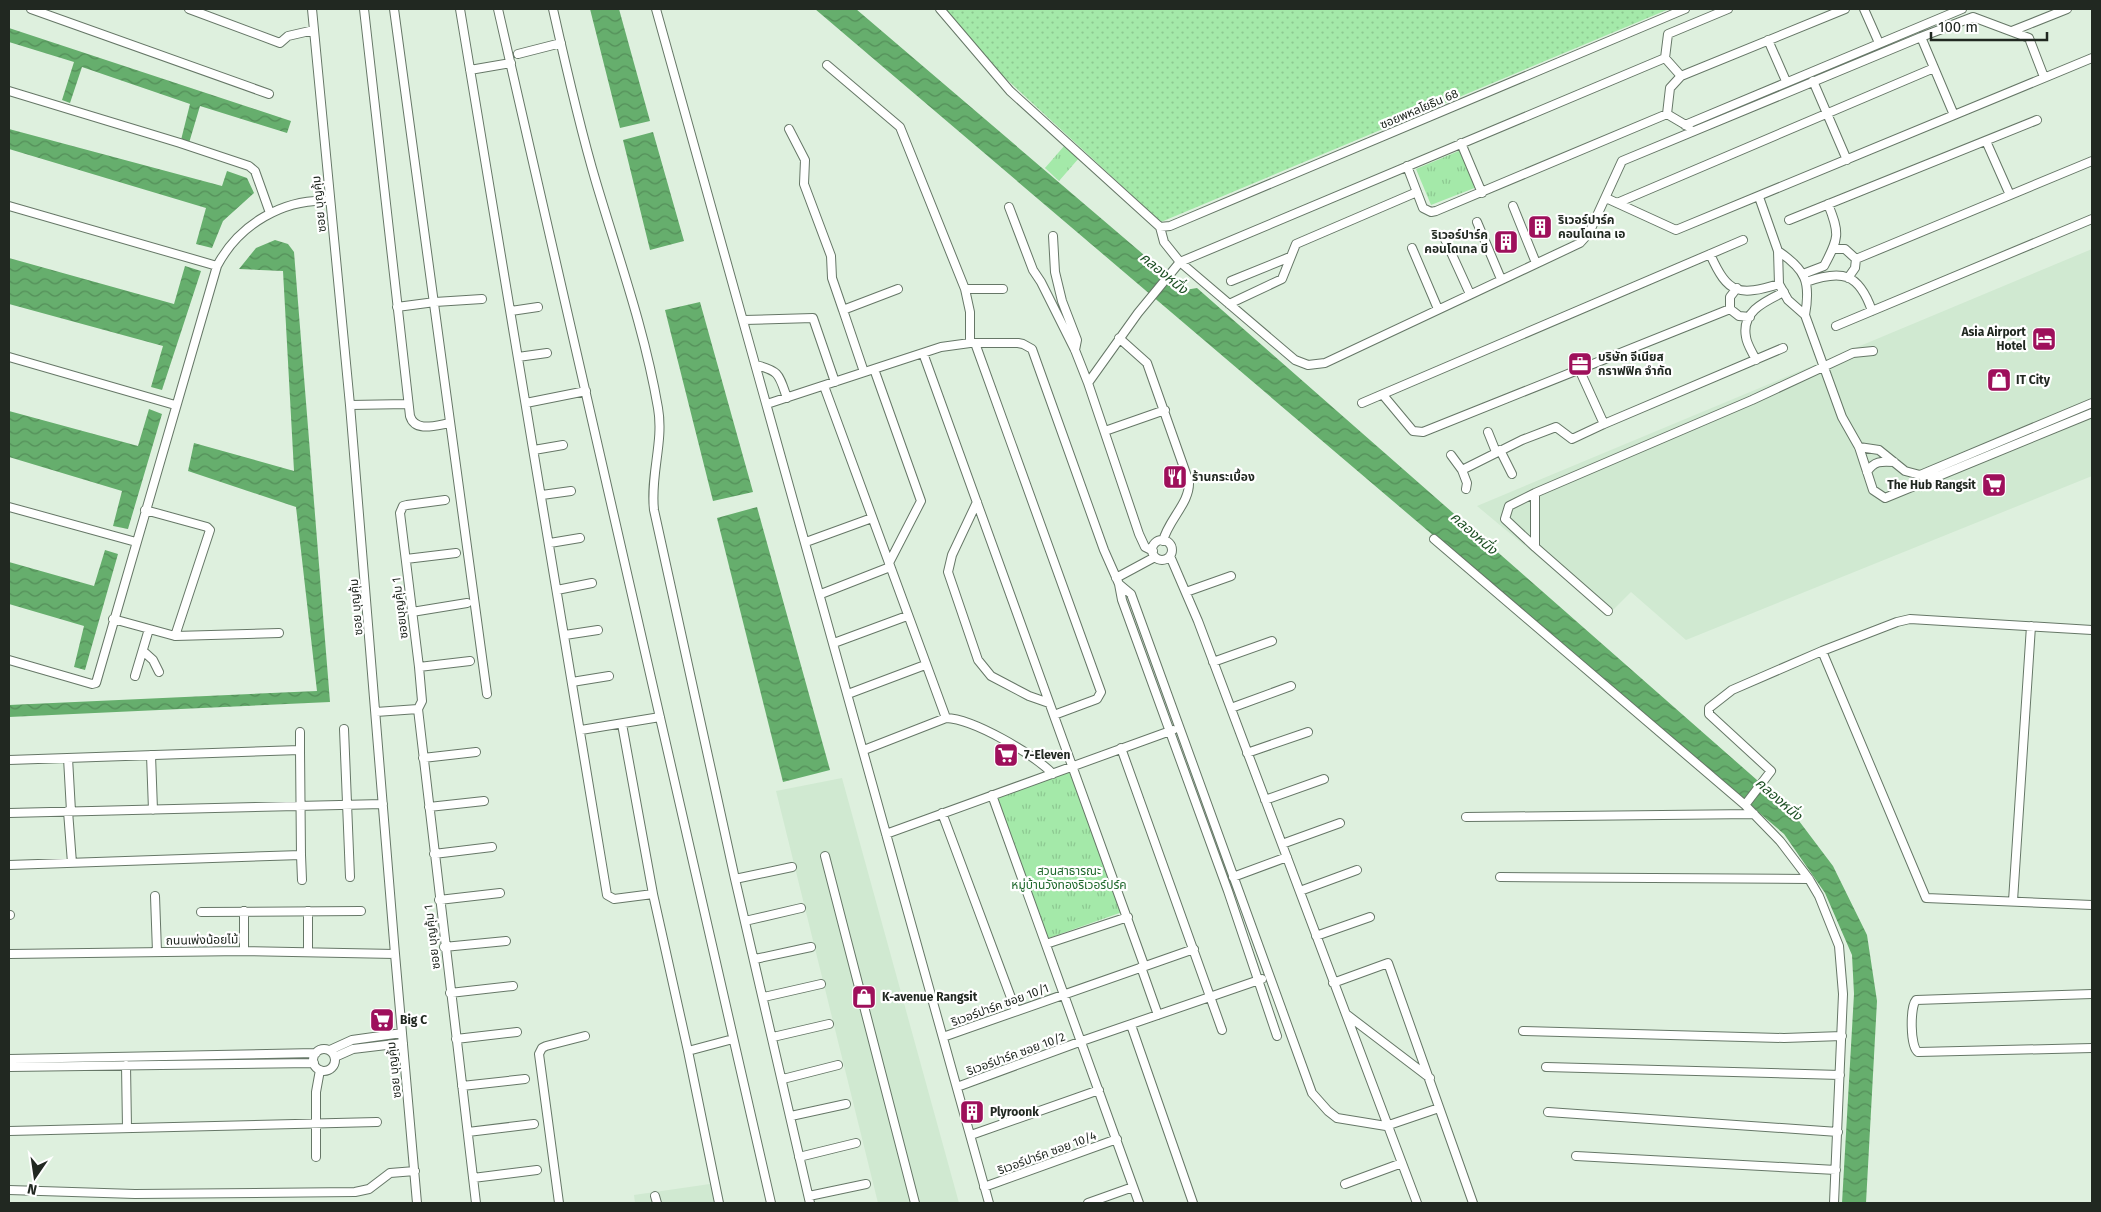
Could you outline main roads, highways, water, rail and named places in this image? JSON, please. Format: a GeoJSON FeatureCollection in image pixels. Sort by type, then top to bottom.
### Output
{"type":"FeatureCollection","features":[{"type":"Feature","properties":{"kind":"water"},"geometry":{"type":"Polygon","coordinates":[[[590,9],[619,9],[650,121],[620,128],[590,9]]]}},
{"type":"Feature","properties":{"kind":"water","name":"คลองหนึ่ง"},"geometry":{"type":"Polygon","coordinates":[[[815,9],[856,9],[1185,290],[1197,288],[1790,809],[1833,866],[1867,935],[1877,1001],[1866,1203],[1842,1203],[1854,994],[1852,955],[1825,893],[1784,834],[815,9]]]}},
{"type":"Feature","properties":{"kind":"water"},"geometry":{"type":"Polygon","coordinates":[[[9,28],[291,121],[287,133],[200,106],[189,143],[181,140],[190,104],[82,67],[70,103],[62,100],[74,62],[9,42],[9,28]]]}},
{"type":"Feature","properties":{"kind":"water"},"geometry":{"type":"Polygon","coordinates":[[[9,129],[222,186],[227,171],[247,178],[254,193],[223,221],[212,248],[196,244],[206,208],[9,149],[9,129]]]}},
{"type":"Feature","properties":{"kind":"water"},"geometry":{"type":"Polygon","coordinates":[[[653,132],[684,241],[650,250],[623,140],[653,132]]]}},
{"type":"Feature","properties":{"kind":"water"},"geometry":{"type":"Polygon","coordinates":[[[275,240],[288,244],[294,252],[330,702],[9,717],[9,705],[317,691],[296,507],[188,471],[194,443],[294,471],[283,271],[239,269],[256,248],[275,240]]]}},
{"type":"Feature","properties":{"kind":"water"},"geometry":{"type":"Polygon","coordinates":[[[9,258],[174,304],[185,266],[201,271],[162,390],[151,387],[163,346],[9,304],[9,258]]]}},
{"type":"Feature","properties":{"kind":"water"},"geometry":{"type":"Polygon","coordinates":[[[700,302],[753,492],[713,501],[665,310],[700,302]]]}},
{"type":"Feature","properties":{"kind":"water"},"geometry":{"type":"Polygon","coordinates":[[[149,409],[162,414],[128,529],[113,526],[122,491],[9,457],[9,411],[138,446],[149,409]]]}},
{"type":"Feature","properties":{"kind":"water"},"geometry":{"type":"Polygon","coordinates":[[[757,507],[830,770],[783,782],[717,518],[757,507]]]}},
{"type":"Feature","properties":{"kind":"water"},"geometry":{"type":"Polygon","coordinates":[[[105,550],[118,554],[85,670],[74,667],[84,626],[9,604],[9,562],[94,586],[105,550]]]}},
{"type":"Feature","properties":{"kind":"place","name":"ริเวอร์ปาร์ค คอนโดเทล เอ"},"geometry":{"type":"Point","coordinates":[1540,227]}},
{"type":"Feature","properties":{"kind":"place","name":"ริเวอร์ปาร์ค คอนโดเทล บี"},"geometry":{"type":"Point","coordinates":[1506,242]}},
{"type":"Feature","properties":{"kind":"place","name":"Asia Airport Hotel"},"geometry":{"type":"Point","coordinates":[2044,339]}},
{"type":"Feature","properties":{"kind":"place","name":"บริษัท จีเนียส กราฟฟิค จำกัด"},"geometry":{"type":"Point","coordinates":[1580,364]}},
{"type":"Feature","properties":{"kind":"place","name":"IT City"},"geometry":{"type":"Point","coordinates":[1999,380]}},
{"type":"Feature","properties":{"kind":"place","name":"ร้านกระเบื้อง"},"geometry":{"type":"Point","coordinates":[1175,477]}},
{"type":"Feature","properties":{"kind":"place","name":"The Hub Rangsit"},"geometry":{"type":"Point","coordinates":[1994,485]}},
{"type":"Feature","properties":{"kind":"place","name":"7-Eleven"},"geometry":{"type":"Point","coordinates":[1006,755]}},
{"type":"Feature","properties":{"kind":"place","name":"K-avenue Rangsit"},"geometry":{"type":"Point","coordinates":[864,997]}},
{"type":"Feature","properties":{"kind":"place","name":"Big C"},"geometry":{"type":"Point","coordinates":[382,1020]}},
{"type":"Feature","properties":{"kind":"place","name":"Plyroonk"},"geometry":{"type":"Point","coordinates":[972,1112]}},
{"type":"Feature","properties":{"kind":"park label","name":"สวนสาธารณะ หมู่บ้านวังทองริเวอร์ปร์ค"},"geometry":{"type":"Point","coordinates":[1069,878]}}]}
